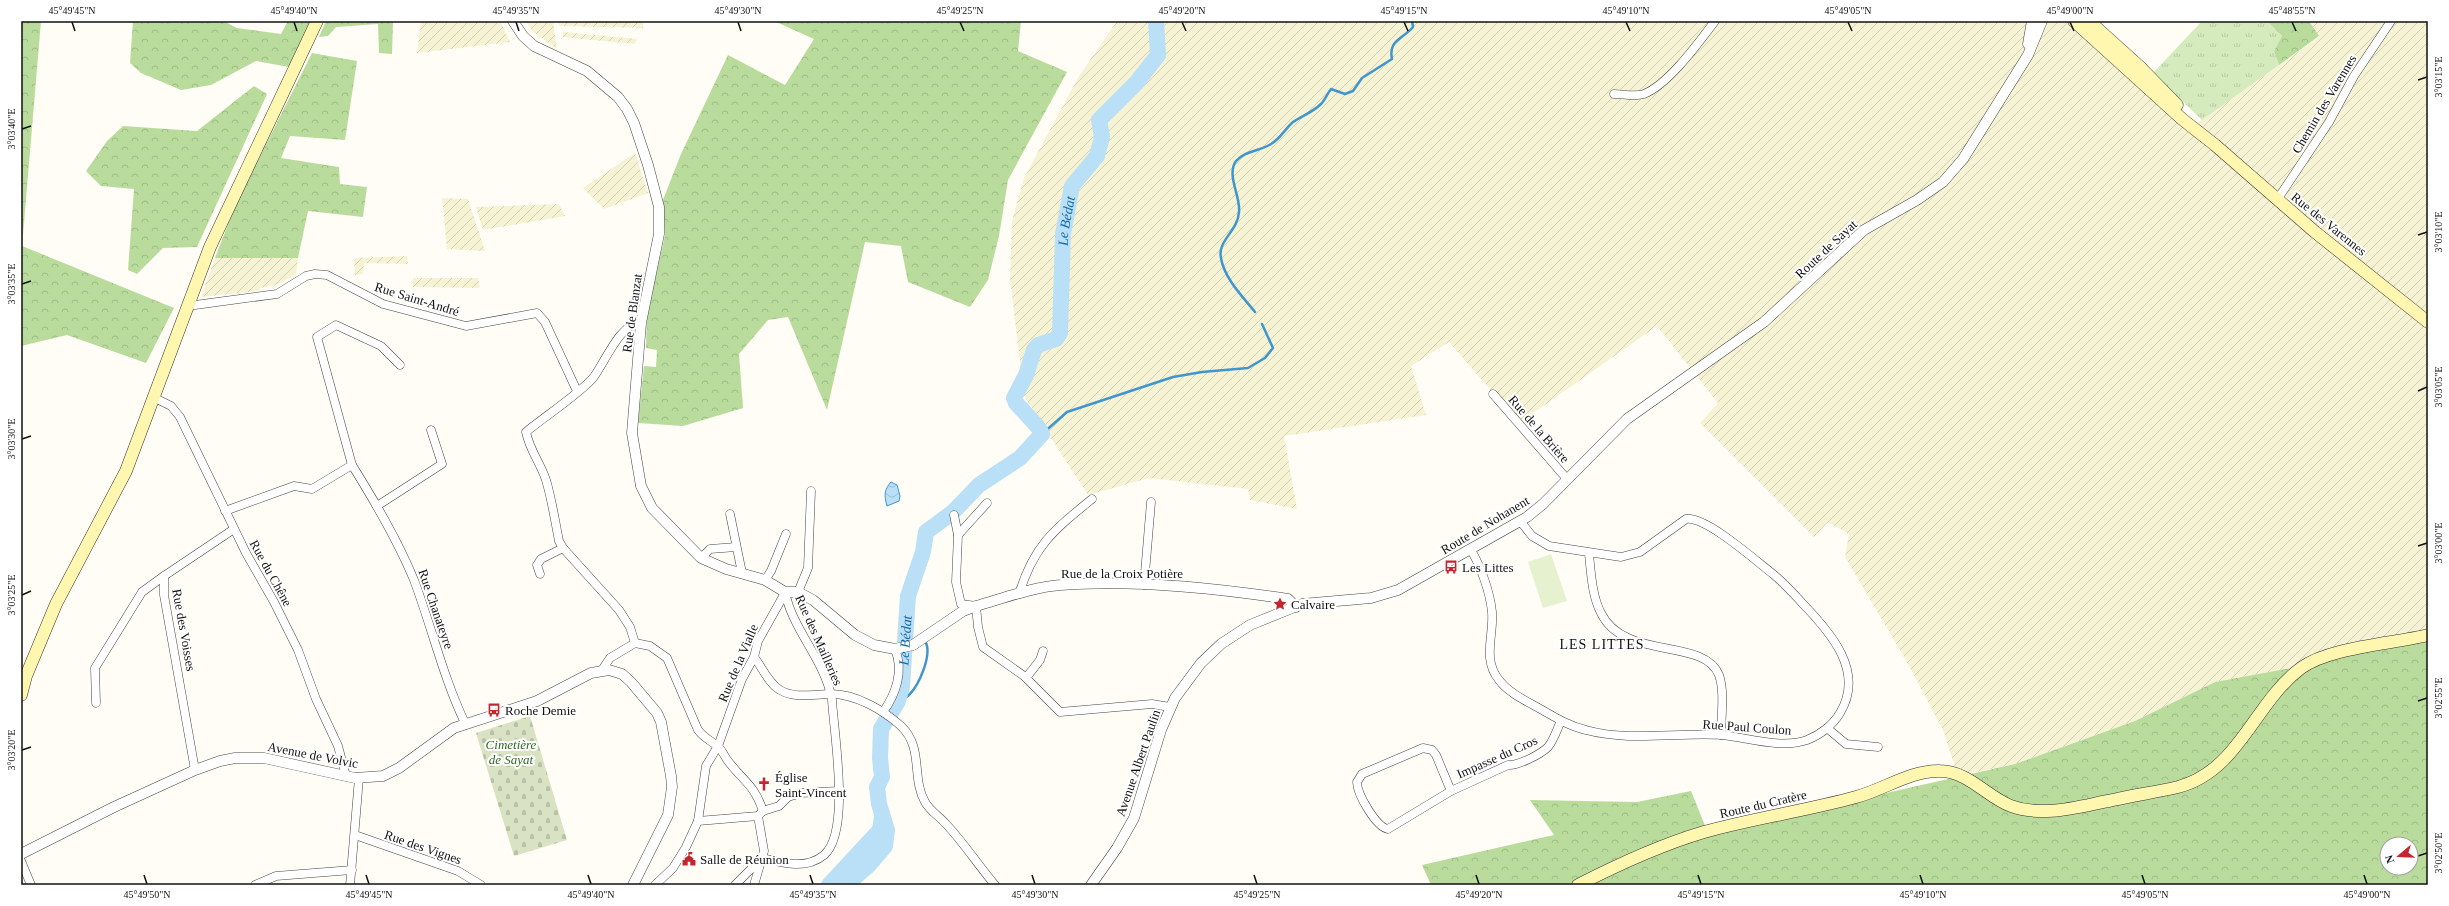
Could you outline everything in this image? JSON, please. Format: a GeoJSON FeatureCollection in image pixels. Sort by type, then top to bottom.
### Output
{"type":"FeatureCollection","features":[{"type":"Feature","properties":{"kind":"main road"},"geometry":{"type":"LineString","coordinates":[[21,696],[26,676],[56,604],[126,470],[188,302],[234,194],[317,21]]}},
{"type":"Feature","properties":{"kind":"main road","name":"Rue des Varennes"},"geometry":{"type":"LineString","coordinates":[[2074,21],[2139,66],[2215,145],[2277,200],[2428,322]]}},
{"type":"Feature","properties":{"kind":"main road","name":"Rue des Varennes"},"geometry":{"type":"LineString","coordinates":[[2089,21],[2096,35]]}},
{"type":"Feature","properties":{"kind":"main road","name":"Route du Cratère"},"geometry":{"type":"LineString","coordinates":[[1578,885],[1644,853],[1705,832],[1857,797],[1927,772],[1941,770],[1960,775],[2007,804],[2021,809],[2042,811],[2070,808],[2178,787],[2204,776],[2222,764],[2279,690],[2306,665],[2339,653],[2428,635]]}},
{"type":"Feature","properties":{"kind":"street","name":"Rue de Blanzat"},"geometry":{"type":"LineString","coordinates":[[513,21],[523,36],[534,46],[587,71],[603,82],[624,104],[634,123],[654,185],[660,216],[659,234],[641,323],[632,422],[633,446],[641,486],[652,508],[701,558],[726,569],[765,580],[785,592]]}},
{"type":"Feature","properties":{"kind":"street"},"geometry":{"type":"LineString","coordinates":[[1614,94],[1640,95],[1658,85],[1694,48],[1715,21]]}},
{"type":"Feature","properties":{"kind":"street","name":"Route de Sayat"},"geometry":{"type":"LineString","coordinates":[[2024,61],[2032,21]]}},
{"type":"Feature","properties":{"kind":"street","name":"Route de Sayat"},"geometry":{"type":"LineString","coordinates":[[1653,400],[1773,316],[1864,230],[1916,200],[1943,182],[1963,159],[2024,61],[2042,21]]}},
{"type":"Feature","properties":{"kind":"street","name":"Chemin des Varennes"},"geometry":{"type":"LineString","coordinates":[[2277,200],[2329,122],[2354,76],[2391,21]]}},
{"type":"Feature","properties":{"kind":"street","name":"Rue Saint-André"},"geometry":{"type":"LineString","coordinates":[[188,302],[195,305],[277,294],[306,276],[315,274],[327,275],[383,304],[466,326],[537,313],[545,322],[577,391]]}},
{"type":"Feature","properties":{"kind":"street"},"geometry":{"type":"LineString","coordinates":[[635,643],[630,627],[619,610],[563,548],[559,541],[546,481],[540,465],[529,448],[526,432],[592,378],[627,328],[635,322],[641,323]]}},
{"type":"Feature","properties":{"kind":"street","name":"Rue Chanateyre"},"geometry":{"type":"LineString","coordinates":[[400,365],[381,346],[336,325],[318,337],[352,465],[378,506],[398,544],[414,581],[451,694],[465,723]]}},
{"type":"Feature","properties":{"kind":"street","name":"Rue de la Brière"},"geometry":{"type":"LineString","coordinates":[[1494,394],[1567,479]]}},
{"type":"Feature","properties":{"kind":"street","name":"Rue du Chêne"},"geometry":{"type":"LineString","coordinates":[[153,397],[171,406],[180,417],[234,530],[298,650],[316,699],[338,746],[346,776]]}},
{"type":"Feature","properties":{"kind":"street","name":"Route de Nohanent"},"geometry":{"type":"LineString","coordinates":[[1296,607],[1316,602],[1357,600],[1385,595],[1398,590],[1521,522],[1543,504],[1618,426],[1653,400]]}},
{"type":"Feature","properties":{"kind":"street"},"geometry":{"type":"LineString","coordinates":[[378,506],[442,464],[431,430]]}},
{"type":"Feature","properties":{"kind":"street"},"geometry":{"type":"LineString","coordinates":[[225,511],[294,486],[312,489],[352,465]]}},
{"type":"Feature","properties":{"kind":"street"},"geometry":{"type":"LineString","coordinates":[[798,592],[808,568],[811,492]]}},
{"type":"Feature","properties":{"kind":"street"},"geometry":{"type":"LineString","coordinates":[[1019,594],[1033,558],[1045,539],[1092,499]]}},
{"type":"Feature","properties":{"kind":"street"},"geometry":{"type":"LineString","coordinates":[[1144,585],[1151,502]]}},
{"type":"Feature","properties":{"kind":"street"},"geometry":{"type":"LineString","coordinates":[[958,535],[988,503]]}},
{"type":"Feature","properties":{"kind":"street"},"geometry":{"type":"LineString","coordinates":[[730,514],[742,573]]}},
{"type":"Feature","properties":{"kind":"street"},"geometry":{"type":"LineString","coordinates":[[952,620],[961,604],[956,582],[958,535],[954,515]]}},
{"type":"Feature","properties":{"kind":"street","name":"Rue Paul Coulon"},"geometry":{"type":"LineString","coordinates":[[1471,550],[1479,566],[1491,606],[1492,622],[1489,654],[1494,674],[1506,687],[1561,721],[1585,730],[1608,734],[1721,735],[1791,744],[1809,739],[1827,728],[1843,708],[1848,690],[1849,673],[1839,648],[1813,614],[1779,579],[1709,525],[1696,518],[1686,519],[1632,556],[1621,558],[1589,554],[1548,546],[1532,536],[1521,522]]}},
{"type":"Feature","properties":{"kind":"street","name":"Rue des Voisses"},"geometry":{"type":"LineString","coordinates":[[195,770],[164,595],[164,576],[234,530]]}},
{"type":"Feature","properties":{"kind":"street"},"geometry":{"type":"LineString","coordinates":[[765,580],[771,571],[786,534]]}},
{"type":"Feature","properties":{"kind":"street"},"geometry":{"type":"LineString","coordinates":[[701,558],[710,549],[736,547]]}},
{"type":"Feature","properties":{"kind":"street"},"geometry":{"type":"LineString","coordinates":[[540,574],[538,565],[541,559],[563,548]]}},
{"type":"Feature","properties":{"kind":"street"},"geometry":{"type":"LineString","coordinates":[[1589,554],[1596,602],[1604,619],[1616,632],[1632,641],[1697,656],[1714,666],[1721,682],[1721,735]]}},
{"type":"Feature","properties":{"kind":"street"},"geometry":{"type":"LineString","coordinates":[[96,703],[95,668],[142,592],[164,576]]}},
{"type":"Feature","properties":{"kind":"street","name":"Rue de la Croix Potière"},"geometry":{"type":"LineString","coordinates":[[897,648],[911,646],[952,620],[963,611],[1019,594],[1060,585],[1191,586],[1288,599],[1296,607]]}},
{"type":"Feature","properties":{"kind":"street"},"geometry":{"type":"LineString","coordinates":[[785,592],[798,592],[813,600],[855,635],[874,645],[897,648],[899,664],[897,686],[884,713]]}},
{"type":"Feature","properties":{"kind":"street","name":"Rue de la Vialle"},"geometry":{"type":"LineString","coordinates":[[655,885],[676,864],[698,821],[706,766],[718,746],[742,679],[754,657],[758,641],[785,592]]}},
{"type":"Feature","properties":{"kind":"street","name":"Rue des Mailleries"},"geometry":{"type":"LineString","coordinates":[[762,858],[797,864],[815,860],[824,854],[836,832],[839,791],[831,694],[826,676],[788,607],[785,592]]}},
{"type":"Feature","properties":{"kind":"street"},"geometry":{"type":"LineString","coordinates":[[961,604],[976,606],[978,627],[984,647],[1026,678],[1060,712],[1152,704],[1170,707]]}},
{"type":"Feature","properties":{"kind":"street","name":"Avenue Albert Paulin"},"geometry":{"type":"LineString","coordinates":[[1091,885],[1118,848],[1134,818],[1170,707],[1192,674],[1221,644],[1250,625],[1296,607]]}},
{"type":"Feature","properties":{"kind":"street"},"geometry":{"type":"LineString","coordinates":[[634,885],[668,815],[672,788],[661,722],[653,705],[622,674],[602,670],[610,658],[635,643],[650,646],[667,658],[698,730],[707,740],[718,746],[729,762],[753,788],[760,813],[764,851],[754,885]]}},
{"type":"Feature","properties":{"kind":"street"},"geometry":{"type":"LineString","coordinates":[[1026,678],[1040,660],[1043,651]]}},
{"type":"Feature","properties":{"kind":"street"},"geometry":{"type":"LineString","coordinates":[[754,657],[774,685],[782,691],[795,695],[831,694],[864,702],[893,719],[909,735],[915,746],[920,784],[926,803],[965,846],[995,885]]}},
{"type":"Feature","properties":{"kind":"street","name":"Avenue de Volvic"},"geometry":{"type":"LineString","coordinates":[[21,854],[85,820],[195,770],[235,758],[256,758],[359,778],[384,776],[392,772],[437,739],[465,723],[538,701],[591,673],[602,670]]}},
{"type":"Feature","properties":{"kind":"street","name":"Impasse du Cros"},"geometry":{"type":"LineString","coordinates":[[1451,791],[1436,755],[1432,750],[1423,748],[1362,774],[1357,782],[1360,794],[1379,826],[1388,829],[1451,791],[1508,765],[1524,761],[1545,749],[1550,745],[1561,721]]}},
{"type":"Feature","properties":{"kind":"street"},"geometry":{"type":"LineString","coordinates":[[1827,728],[1846,744],[1878,747]]}},
{"type":"Feature","properties":{"kind":"street"},"geometry":{"type":"LineString","coordinates":[[350,885],[359,778]]}},
{"type":"Feature","properties":{"kind":"street"},"geometry":{"type":"LineString","coordinates":[[698,821],[760,813],[780,806],[788,797],[801,793],[839,791]]}},
{"type":"Feature","properties":{"kind":"street","name":"Rue des Vignes"},"geometry":{"type":"LineString","coordinates":[[355,835],[458,872],[481,885]]}},
{"type":"Feature","properties":{"kind":"street"},"geometry":{"type":"LineString","coordinates":[[735,885],[762,858]]}},
{"type":"Feature","properties":{"kind":"street"},"geometry":{"type":"LineString","coordinates":[[21,861],[31,885]]}},
{"type":"Feature","properties":{"kind":"street"},"geometry":{"type":"LineString","coordinates":[[255,885],[276,876],[352,870]]}},
{"type":"Feature","properties":{"kind":"shaded area"},"geometry":{"type":"Polygon","coordinates":[[[421,21],[500,21],[510,42],[417,53],[421,21]]]}},
{"type":"Feature","properties":{"kind":"shaded area"},"geometry":{"type":"Polygon","coordinates":[[[526,21],[553,21],[557,49],[532,31],[526,21]]]}},
{"type":"Feature","properties":{"kind":"shaded area"},"geometry":{"type":"Polygon","coordinates":[[[558,21],[643,21],[643,28],[559,26],[558,21]]]}},
{"type":"Feature","properties":{"kind":"shaded area"},"geometry":{"type":"Polygon","coordinates":[[[1117,21],[2069,21],[2187,130],[2319,37],[2309,21],[2428,21],[2428,634],[2307,665],[2215,682],[2135,721],[2015,764],[1958,776],[1943,730],[1907,662],[1845,557],[1849,534],[1828,522],[1814,537],[1700,423],[1718,403],[1657,326],[1519,423],[1449,342],[1411,366],[1426,415],[1284,436],[1297,509],[1250,500],[1248,489],[1149,478],[1088,495],[1024,396],[1010,278],[1012,221],[1024,178],[1079,76],[1117,21]]]}},
{"type":"Feature","properties":{"kind":"shaded area"},"geometry":{"type":"Polygon","coordinates":[[[563,32],[637,39],[635,44],[563,37],[563,32]]]}},
{"type":"Feature","properties":{"kind":"shaded area"},"geometry":{"type":"Polygon","coordinates":[[[635,153],[648,193],[604,209],[583,188],[635,153]]]}},
{"type":"Feature","properties":{"kind":"shaded area"},"geometry":{"type":"Polygon","coordinates":[[[442,198],[468,199],[485,251],[447,249],[442,198]]]}},
{"type":"Feature","properties":{"kind":"shaded area"},"geometry":{"type":"Polygon","coordinates":[[[559,204],[565,216],[483,230],[476,207],[559,204]]]}},
{"type":"Feature","properties":{"kind":"shaded area"},"geometry":{"type":"Polygon","coordinates":[[[407,256],[408,264],[364,263],[363,274],[355,275],[354,258],[407,256]]]}},
{"type":"Feature","properties":{"kind":"shaded area"},"geometry":{"type":"Polygon","coordinates":[[[215,258],[298,258],[296,274],[277,285],[260,288],[259,291],[201,297],[215,258]]]}},
{"type":"Feature","properties":{"kind":"shaded area"},"geometry":{"type":"Polygon","coordinates":[[[413,278],[478,278],[480,288],[413,287],[413,278]]]}},
{"type":"Feature","properties":{"kind":"green space"},"geometry":{"type":"Polygon","coordinates":[[[21,21],[41,21],[22,246],[174,308],[146,363],[67,335],[21,346],[21,21]]]}},
{"type":"Feature","properties":{"kind":"green space"},"geometry":{"type":"Polygon","coordinates":[[[133,21],[223,21],[237,28],[281,34],[288,21],[311,21],[289,67],[256,61],[211,85],[181,90],[141,73],[130,63],[133,21]]]}},
{"type":"Feature","properties":{"kind":"green space"},"geometry":{"type":"Polygon","coordinates":[[[326,21],[393,21],[392,54],[379,53],[378,24],[336,27],[328,36],[319,37],[326,21]]]}},
{"type":"Feature","properties":{"kind":"green space"},"geometry":{"type":"Polygon","coordinates":[[[774,21],[1021,21],[1018,51],[1067,72],[1008,180],[999,236],[988,280],[970,307],[908,282],[901,246],[865,242],[827,410],[788,317],[768,320],[739,354],[743,408],[683,426],[638,423],[644,366],[656,367],[657,350],[646,348],[647,315],[665,235],[663,200],[681,154],[728,55],[785,85],[814,39],[774,21]]]}},
{"type":"Feature","properties":{"kind":"green space"},"geometry":{"type":"Polygon","coordinates":[[[2202,21],[2267,21],[2282,36],[2274,51],[2279,65],[2202,120],[2153,73],[2202,21]]]}},
{"type":"Feature","properties":{"kind":"green space"},"geometry":{"type":"Polygon","coordinates":[[[2267,21],[2309,21],[2319,36],[2279,65],[2274,51],[2282,36],[2267,21]]]}},
{"type":"Feature","properties":{"kind":"green space"},"geometry":{"type":"Polygon","coordinates":[[[312,53],[357,61],[345,140],[290,136],[281,158],[339,167],[340,184],[367,187],[363,217],[308,211],[298,258],[215,258],[236,204],[312,53]]]}},
{"type":"Feature","properties":{"kind":"green space"},"geometry":{"type":"Polygon","coordinates":[[[254,86],[267,94],[197,247],[163,248],[137,274],[128,270],[134,189],[101,186],[86,171],[107,141],[123,126],[197,131],[254,86]]]}},
{"type":"Feature","properties":{"kind":"green space"},"geometry":{"type":"Polygon","coordinates":[[[1551,554],[1567,601],[1543,608],[1528,562],[1551,554]]]}},
{"type":"Feature","properties":{"kind":"green space"},"geometry":{"type":"Polygon","coordinates":[[[2428,634],[2428,885],[1431,885],[1422,865],[1554,835],[1530,800],[1637,802],[1691,791],[1708,833],[2015,764],[2135,721],[2215,682],[2307,665],[2428,634]]]}},
{"type":"Feature","properties":{"kind":"green space","name":"Cimetière de Sayat"},"geometry":{"type":"Polygon","coordinates":[[[530,716],[567,840],[514,856],[476,733],[530,716]]]}},
{"type":"Feature","properties":{"kind":"water"},"geometry":{"type":"Polygon","coordinates":[[[891,482],[897,485],[900,496],[899,501],[887,506],[885,493],[891,482]]]}},
{"type":"Feature","properties":{"kind":"waterway","name":"Le Bédat"},"geometry":{"type":"LineString","coordinates":[[1038,427],[1016,403],[1014,398],[1026,375],[1034,350],[1038,345],[1056,339],[1060,333],[1063,234],[1072,186],[1097,156],[1102,137],[1099,120],[1137,82],[1158,55],[1156,21]]}},
{"type":"Feature","properties":{"kind":"waterway","name":"Le Bédat"},"geometry":{"type":"LineString","coordinates":[[1255,312],[1230,280],[1221,258],[1222,246],[1238,219],[1239,206],[1233,179],[1233,167],[1236,161],[1243,155],[1274,142],[1293,122],[1318,107],[1324,101],[1331,89],[1345,94],[1353,91],[1362,78],[1392,59],[1391,53],[1394,44],[1413,27],[1412,21]]}},
{"type":"Feature","properties":{"kind":"waterway"},"geometry":{"type":"LineString","coordinates":[[1042,434],[1067,412],[1173,377],[1202,372],[1248,368],[1265,358],[1273,348],[1262,324]]}},
{"type":"Feature","properties":{"kind":"waterway","name":"Le Bédat"},"geometry":{"type":"LineString","coordinates":[[846,885],[868,866],[885,846],[887,830],[879,804],[877,787],[882,777],[880,758],[881,729],[898,701],[902,686],[908,596],[923,552],[926,532],[953,512],[979,485],[1020,458],[1042,434],[1040,430]]}},
{"type":"Feature","properties":{"kind":"waterway"},"geometry":{"type":"LineString","coordinates":[[898,701],[909,695],[921,677],[927,654],[925,641]]}},
{"type":"Feature","properties":{"kind":"waterway"},"geometry":{"type":"LineString","coordinates":[[829,885],[880,830],[882,817]]}},
{"type":"Feature","properties":{"kind":"place","name":"Les Littes"},"geometry":{"type":"Point","coordinates":[1451,567]}},
{"type":"Feature","properties":{"kind":"place","name":"Calvaire"},"geometry":{"type":"Point","coordinates":[1280,604]}},
{"type":"Feature","properties":{"kind":"place","name":"Roche Demie"},"geometry":{"type":"Point","coordinates":[494,710]}},
{"type":"Feature","properties":{"kind":"place","name":"Église Saint-Vincent"},"geometry":{"type":"Point","coordinates":[764,784]}},
{"type":"Feature","properties":{"kind":"place","name":"Salle de Réunion"},"geometry":{"type":"Point","coordinates":[689,859]}},
{"type":"Feature","properties":{"kind":"district","name":"LES LITTES"},"geometry":{"type":"Point","coordinates":[1602,644]}}]}
